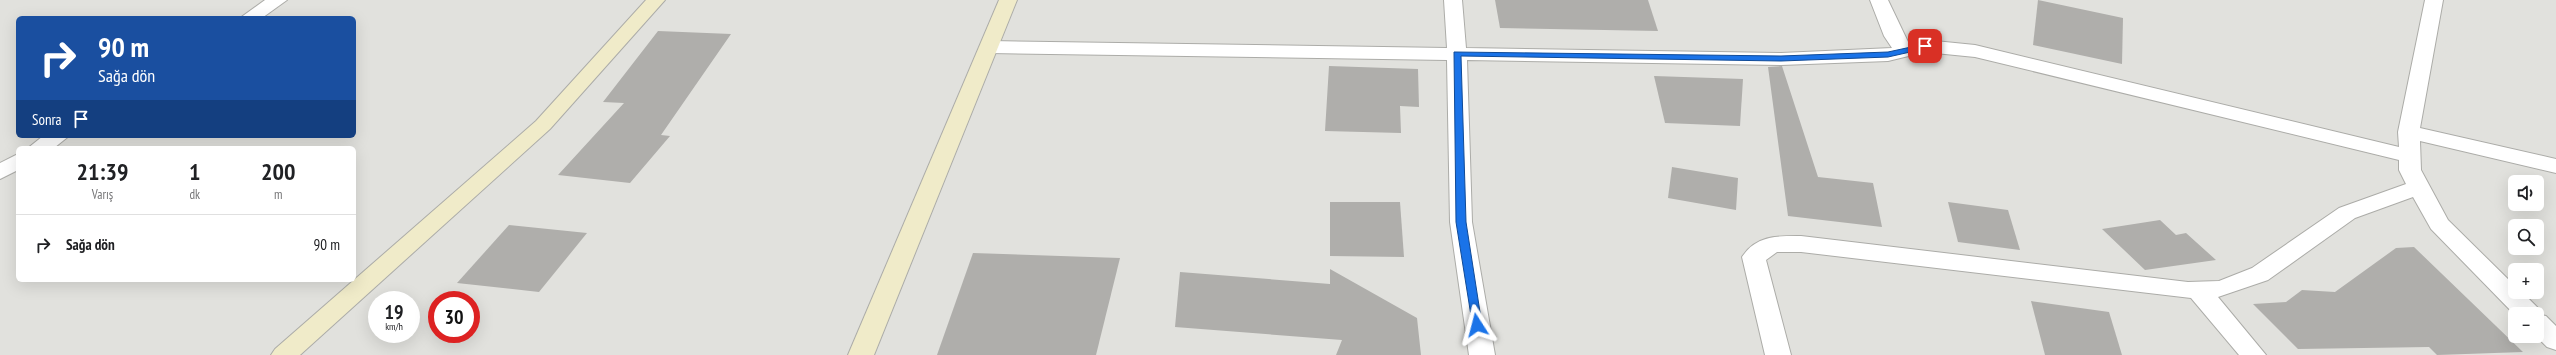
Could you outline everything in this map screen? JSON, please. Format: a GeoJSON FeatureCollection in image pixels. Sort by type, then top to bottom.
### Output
{"type":"FeatureCollection","features":[{"type":"Feature","properties":{"kind":"main road"},"geometry":{"type":"LineString","coordinates":[[284,355],[543,126],[656,0]]}},
{"type":"Feature","properties":{"kind":"main road"},"geometry":{"type":"LineString","coordinates":[[861,355],[990,47],[1008,0]]}},
{"type":"Feature","properties":{"kind":"street"},"geometry":{"type":"LineString","coordinates":[[252,16],[278,0]]}},
{"type":"Feature","properties":{"kind":"street"},"geometry":{"type":"LineString","coordinates":[[1453,0],[1457,53],[1461,222],[1482,355]]}},
{"type":"Feature","properties":{"kind":"street"},"geometry":{"type":"LineString","coordinates":[[1879,0],[1894,36],[1904,51]]}},
{"type":"Feature","properties":{"kind":"street"},"geometry":{"type":"LineString","coordinates":[[2434,0],[2409,132],[2410,170],[2439,224],[2522,307]]}},
{"type":"Feature","properties":{"kind":"street"},"geometry":{"type":"LineString","coordinates":[[990,47],[1781,59],[1888,55],[1925,46],[1975,51],[2410,156]]}},
{"type":"Feature","properties":{"kind":"street"},"geometry":{"type":"LineString","coordinates":[[2409,132],[2556,166]]}},
{"type":"Feature","properties":{"kind":"street"},"geometry":{"type":"LineString","coordinates":[[42,146],[55,138]]}},
{"type":"Feature","properties":{"kind":"street"},"geometry":{"type":"LineString","coordinates":[[0,172],[16,162]]}},
{"type":"Feature","properties":{"kind":"street"},"geometry":{"type":"LineString","coordinates":[[1784,354],[1754,257],[1772,244],[1801,244],[2198,290],[2221,289],[2260,274],[2347,213],[2419,187]]}},
{"type":"Feature","properties":{"kind":"street"},"geometry":{"type":"LineString","coordinates":[[2198,290],[2253,355]]}},
{"type":"Feature","properties":{"kind":"street"},"geometry":{"type":"LineString","coordinates":[[2544,329],[2556,342]]}},
{"type":"Feature","properties":{"kind":"building"},"geometry":{"type":"Polygon","coordinates":[[[1495,0],[1648,0],[1658,31],[1500,28],[1495,0]]]}},
{"type":"Feature","properties":{"kind":"building"},"geometry":{"type":"Polygon","coordinates":[[[2038,0],[2123,18],[2122,64],[2033,45],[2038,0]]]}},
{"type":"Feature","properties":{"kind":"building"},"geometry":{"type":"Polygon","coordinates":[[[658,31],[731,34],[661,135],[670,136],[630,183],[558,175],[624,103],[603,102],[658,31]]]}},
{"type":"Feature","properties":{"kind":"building"},"geometry":{"type":"Polygon","coordinates":[[[1329,66],[1418,69],[1419,107],[1400,106],[1401,133],[1325,131],[1329,66]]]}},
{"type":"Feature","properties":{"kind":"building"},"geometry":{"type":"Polygon","coordinates":[[[1782,66],[1818,177],[1873,183],[1882,227],[1788,216],[1768,67],[1782,66]]]}},
{"type":"Feature","properties":{"kind":"building"},"geometry":{"type":"Polygon","coordinates":[[[1654,76],[1743,79],[1740,126],[1665,123],[1654,76]]]}},
{"type":"Feature","properties":{"kind":"building"},"geometry":{"type":"Polygon","coordinates":[[[1672,167],[1738,178],[1736,210],[1668,198],[1672,167]]]}},
{"type":"Feature","properties":{"kind":"building"},"geometry":{"type":"Polygon","coordinates":[[[1330,202],[1400,202],[1404,257],[1330,256],[1330,202]]]}},
{"type":"Feature","properties":{"kind":"building"},"geometry":{"type":"Polygon","coordinates":[[[1948,202],[2008,210],[2020,250],[1958,242],[1948,202]]]}},
{"type":"Feature","properties":{"kind":"building"},"geometry":{"type":"Polygon","coordinates":[[[2160,220],[2176,235],[2186,233],[2216,260],[2145,270],[2102,229],[2160,220]]]}},
{"type":"Feature","properties":{"kind":"building"},"geometry":{"type":"Polygon","coordinates":[[[509,225],[587,233],[539,292],[457,283],[509,225]]]}},
{"type":"Feature","properties":{"kind":"building"},"geometry":{"type":"Polygon","coordinates":[[[2414,247],[2508,338],[2508,343],[2514,343],[2523,352],[2437,355],[2429,347],[2298,349],[2253,304],[2286,302],[2302,290],[2335,292],[2396,248],[2414,247]]]}},
{"type":"Feature","properties":{"kind":"building"},"geometry":{"type":"Polygon","coordinates":[[[973,253],[1120,258],[1096,355],[937,355],[973,253]]]}},
{"type":"Feature","properties":{"kind":"building"},"geometry":{"type":"Polygon","coordinates":[[[1330,269],[1417,318],[1421,355],[1336,355],[1342,340],[1175,327],[1180,272],[1330,284],[1330,269]]]}},
{"type":"Feature","properties":{"kind":"building"},"geometry":{"type":"Polygon","coordinates":[[[2031,301],[2109,312],[2122,355],[2045,355],[2031,301]]]}},
{"type":"Feature","properties":{"kind":"route"},"geometry":{"type":"LineString","coordinates":[[1477,325],[1461,222],[1457,53],[1781,59],[1888,55],[1925,46]]}}]}
